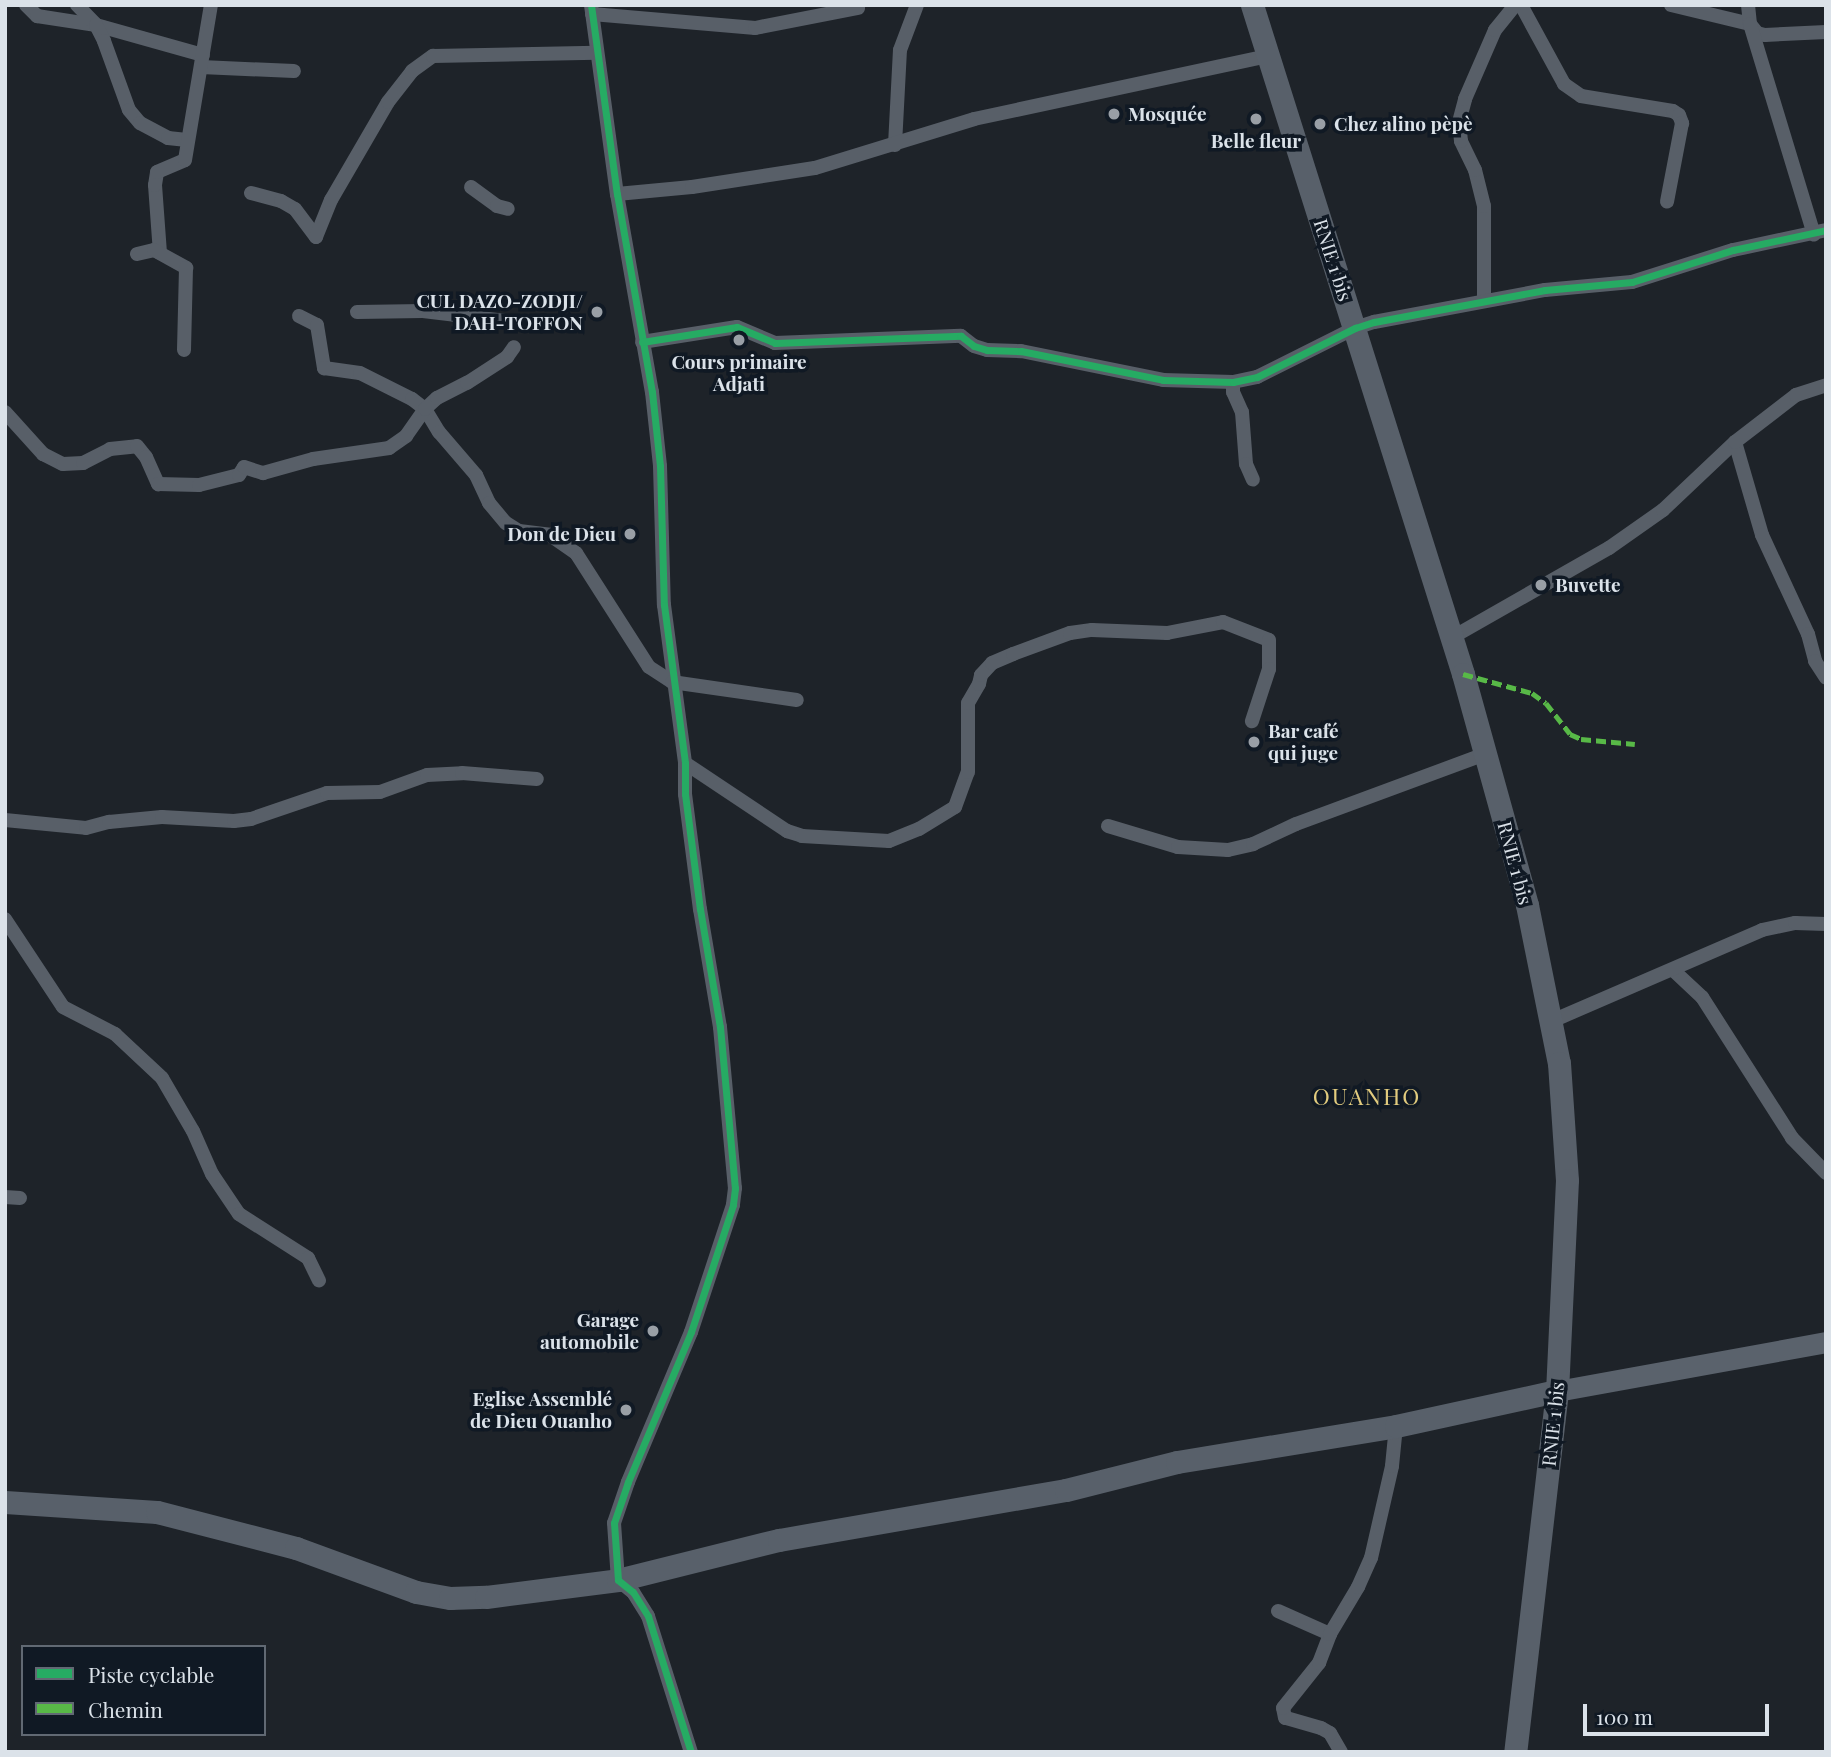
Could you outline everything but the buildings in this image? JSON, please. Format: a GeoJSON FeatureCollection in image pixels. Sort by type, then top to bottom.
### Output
{"type":"FeatureCollection","features":[{"type":"Feature","properties":{"kind":"main road","name":"RNIE 1 bis"},"geometry":{"type":"LineString","coordinates":[[1252,5],[1451,638],[1527,905],[1552,1021],[1564,1106],[1567,1180],[1557,1391],[1515,1752]]}},
{"type":"Feature","properties":{"kind":"main road"},"geometry":{"type":"LineString","coordinates":[[5,1502],[157,1512],[251,1535],[416,1592],[450,1598],[486,1597],[618,1580],[779,1540],[1066,1490],[1177,1462],[1396,1426],[1557,1391],[1823,1345]]}},
{"type":"Feature","properties":{"kind":"street"},"geometry":{"type":"LineString","coordinates":[[26,5],[37,16],[96,25],[202,61],[294,71]]}},
{"type":"Feature","properties":{"kind":"street"},"geometry":{"type":"LineString","coordinates":[[77,5],[96,25],[129,110],[140,123],[168,138],[187,140]]}},
{"type":"Feature","properties":{"kind":"street"},"geometry":{"type":"LineString","coordinates":[[160,253],[155,185],[157,172],[185,160],[211,5]]}},
{"type":"Feature","properties":{"kind":"street"},"geometry":{"type":"LineString","coordinates":[[895,145],[900,50],[917,5]]}},
{"type":"Feature","properties":{"kind":"street"},"geometry":{"type":"LineString","coordinates":[[1484,301],[1484,206],[1475,170],[1461,141],[1459,122],[1465,99],[1495,30],[1515,5]]}},
{"type":"Feature","properties":{"kind":"street"},"geometry":{"type":"LineString","coordinates":[[1521,5],[1564,84],[1581,96],[1679,114],[1682,123],[1667,202]]}},
{"type":"Feature","properties":{"kind":"street"},"geometry":{"type":"LineString","coordinates":[[1671,5],[1750,24],[1757,33],[1765,35],[1826,32]]}},
{"type":"Feature","properties":{"kind":"street"},"geometry":{"type":"LineString","coordinates":[[642,342],[737,327],[775,343],[961,336],[974,346],[987,350],[1021,351],[1163,380],[1233,382],[1257,377],[1355,328],[1545,289],[1632,282],[1733,250],[1820,232],[1750,24],[1748,5]]}},
{"type":"Feature","properties":{"kind":"street"},"geometry":{"type":"LineString","coordinates":[[691,1752],[648,1616],[633,1592],[618,1580],[614,1523],[691,1332],[733,1205],[735,1188],[720,1027],[700,909],[685,794],[685,763],[664,605],[660,466],[653,392],[617,194],[592,10],[755,28],[858,8]]}},
{"type":"Feature","properties":{"kind":"street"},"geometry":{"type":"LineString","coordinates":[[251,193],[281,201],[295,209],[316,237],[331,200],[388,102],[412,71],[433,56],[596,54]]}},
{"type":"Feature","properties":{"kind":"street"},"geometry":{"type":"LineString","coordinates":[[617,194],[692,187],[815,168],[974,119],[1268,56]]}},
{"type":"Feature","properties":{"kind":"street"},"geometry":{"type":"LineString","coordinates":[[471,187],[497,206],[508,209]]}},
{"type":"Feature","properties":{"kind":"street"},"geometry":{"type":"LineString","coordinates":[[137,254],[154,250],[186,268],[184,350]]}},
{"type":"Feature","properties":{"kind":"street"},"geometry":{"type":"LineString","coordinates":[[356,312],[423,311],[514,322]]}},
{"type":"Feature","properties":{"kind":"street"},"geometry":{"type":"LineString","coordinates":[[299,316],[317,325],[324,368],[360,373],[425,409],[439,432],[476,475],[489,503],[506,523],[519,531],[550,535],[576,553],[649,667],[673,682],[797,700]]}},
{"type":"Feature","properties":{"kind":"street"},"geometry":{"type":"LineString","coordinates":[[5,412],[43,454],[63,464],[83,463],[110,449],[137,446],[146,457],[158,484],[199,485],[239,475],[244,467],[263,473],[313,459],[389,448],[406,436],[425,409],[507,356],[514,347]]}},
{"type":"Feature","properties":{"kind":"street"},"geometry":{"type":"LineString","coordinates":[[1233,382],[1233,392],[1242,412],[1247,464],[1253,480]]}},
{"type":"Feature","properties":{"kind":"street"},"geometry":{"type":"LineString","coordinates":[[1451,638],[1609,548],[1663,510],[1735,442],[1796,395],[1826,385]]}},
{"type":"Feature","properties":{"kind":"street"},"geometry":{"type":"LineString","coordinates":[[1735,442],[1762,536],[1808,634],[1815,661],[1826,678]]}},
{"type":"Feature","properties":{"kind":"street"},"geometry":{"type":"LineString","coordinates":[[685,763],[787,831],[802,836],[889,841],[919,830],[955,807],[968,772],[968,703],[981,675],[992,663],[1070,633],[1091,630],[1167,633],[1223,622],[1269,640],[1269,669],[1252,721]]}},
{"type":"Feature","properties":{"kind":"street"},"geometry":{"type":"LineString","coordinates":[[1108,826],[1178,847],[1228,850],[1253,844],[1296,824],[1485,754]]}},
{"type":"Feature","properties":{"kind":"street"},"geometry":{"type":"LineString","coordinates":[[5,820],[86,828],[109,822],[162,817],[234,821],[251,819],[327,793],[380,792],[427,775],[462,773],[537,779]]}},
{"type":"Feature","properties":{"kind":"street"},"geometry":{"type":"LineString","coordinates":[[5,919],[63,1007],[114,1034],[162,1078],[193,1131],[212,1174],[239,1214],[308,1258],[319,1281]]}},
{"type":"Feature","properties":{"kind":"street"},"geometry":{"type":"LineString","coordinates":[[1552,1021],[1762,930],[1795,923],[1826,924]]}},
{"type":"Feature","properties":{"kind":"street"},"geometry":{"type":"LineString","coordinates":[[1673,970],[1702,998],[1792,1138],[1826,1173]]}},
{"type":"Feature","properties":{"kind":"street"},"geometry":{"type":"LineString","coordinates":[[1341,1752],[1330,1733],[1321,1728],[1288,1720],[1283,1712],[1284,1704],[1297,1694],[1319,1663],[1330,1634],[1358,1587],[1371,1558],[1392,1466],[1396,1426]]}},
{"type":"Feature","properties":{"kind":"street"},"geometry":{"type":"LineString","coordinates":[[1278,1611],[1330,1634]]}},
{"type":"Feature","properties":{"kind":"marked path"},"geometry":{"type":"LineString","coordinates":[[1463,674],[1532,693],[1546,703],[1570,734],[1581,739],[1635,744]]}},
{"type":"Feature","properties":{"kind":"cycle path"},"geometry":{"type":"LineString","coordinates":[[591,5],[617,194],[652,392],[660,466],[664,605],[685,763],[685,794],[700,909],[720,1027],[735,1188],[733,1205],[691,1332],[628,1482],[614,1523],[618,1580],[633,1592],[648,1616],[691,1752]]}},
{"type":"Feature","properties":{"kind":"cycle path"},"geometry":{"type":"LineString","coordinates":[[642,342],[737,327],[775,343],[961,336],[974,346],[987,350],[1021,351],[1163,380],[1233,382],[1257,377],[1355,328],[1374,322],[1545,290],[1632,282],[1733,250],[1826,230]]}},
{"type":"Feature","properties":{"kind":"place","name":"Mosquée"},"geometry":{"type":"Point","coordinates":[1114,114]}},
{"type":"Feature","properties":{"kind":"place","name":"Belle fleur"},"geometry":{"type":"Point","coordinates":[1256,119]}},
{"type":"Feature","properties":{"kind":"place","name":"Chez alino pèpè"},"geometry":{"type":"Point","coordinates":[1320,124]}},
{"type":"Feature","properties":{"kind":"place","name":"CUL DAZO-ZODJI/ DAH-TOFFON"},"geometry":{"type":"Point","coordinates":[597,312]}},
{"type":"Feature","properties":{"kind":"place","name":"Cours primaire Adjati"},"geometry":{"type":"Point","coordinates":[739,340]}},
{"type":"Feature","properties":{"kind":"place","name":"Don de Dieu"},"geometry":{"type":"Point","coordinates":[630,534]}},
{"type":"Feature","properties":{"kind":"place","name":"Buvette"},"geometry":{"type":"Point","coordinates":[1541,585]}},
{"type":"Feature","properties":{"kind":"place","name":"Bar café qui juge"},"geometry":{"type":"Point","coordinates":[1254,742]}},
{"type":"Feature","properties":{"kind":"place","name":"Garage automobile"},"geometry":{"type":"Point","coordinates":[653,1331]}},
{"type":"Feature","properties":{"kind":"place","name":"Eglise Assemblé de Dieu Ouanho"},"geometry":{"type":"Point","coordinates":[626,1410]}},
{"type":"Feature","properties":{"kind":"district","name":"OUANHO"},"geometry":{"type":"Point","coordinates":[1367,1096]}}]}
